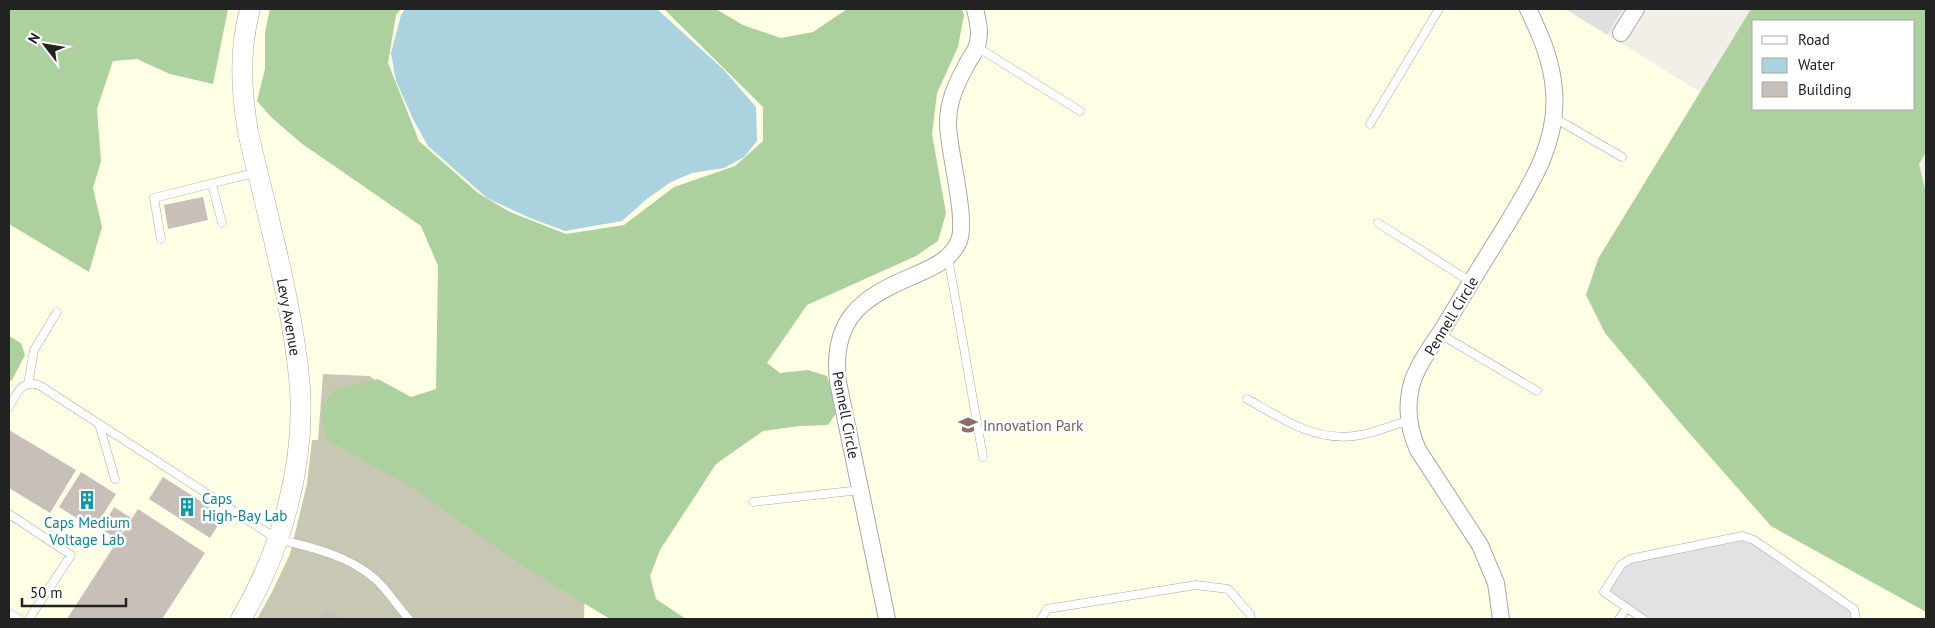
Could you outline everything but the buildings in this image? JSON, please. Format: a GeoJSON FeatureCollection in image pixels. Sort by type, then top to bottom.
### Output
{"type":"FeatureCollection","features":[{"type":"Feature","properties":{"kind":"street","name":"Levy Avenue"},"geometry":{"type":"LineString","coordinates":[[241,619],[267,568],[278,539],[296,461],[300,421],[300,389],[294,332],[248,132],[241,82],[243,51],[250,9]]}},
{"type":"Feature","properties":{"kind":"street","name":"Pennell Circle"},"geometry":{"type":"LineString","coordinates":[[887,619],[838,382],[837,352],[846,325],[854,312],[866,301],[884,288],[932,268],[948,257],[959,242],[962,232],[949,136],[949,112],[954,90],[977,47],[979,30],[975,9]]}},
{"type":"Feature","properties":{"kind":"street","name":"Pennell Circle"},"geometry":{"type":"LineString","coordinates":[[1501,619],[1496,583],[1489,563],[1470,528],[1418,450],[1411,434],[1409,420],[1411,386],[1440,334],[1536,175],[1545,155],[1553,117],[1555,92],[1549,58],[1528,9]]}},
{"type":"Feature","properties":{"kind":"street"},"geometry":{"type":"LineString","coordinates":[[1621,33],[1636,9]]}},
{"type":"Feature","properties":{"kind":"lane"},"geometry":{"type":"LineString","coordinates":[[1370,124],[1439,9]]}},
{"type":"Feature","properties":{"kind":"lane"},"geometry":{"type":"LineString","coordinates":[[977,47],[1080,111]]}},
{"type":"Feature","properties":{"kind":"lane"},"geometry":{"type":"LineString","coordinates":[[1553,117],[1622,157]]}},
{"type":"Feature","properties":{"kind":"lane"},"geometry":{"type":"LineString","coordinates":[[161,239],[154,198],[257,172]]}},
{"type":"Feature","properties":{"kind":"lane"},"geometry":{"type":"LineString","coordinates":[[212,184],[222,224]]}},
{"type":"Feature","properties":{"kind":"lane"},"geometry":{"type":"LineString","coordinates":[[1378,223],[1472,282]]}},
{"type":"Feature","properties":{"kind":"lane"},"geometry":{"type":"LineString","coordinates":[[948,257],[983,457]]}},
{"type":"Feature","properties":{"kind":"lane"},"geometry":{"type":"LineString","coordinates":[[28,384],[34,350],[57,312]]}},
{"type":"Feature","properties":{"kind":"lane"},"geometry":{"type":"LineString","coordinates":[[1440,334],[1537,391]]}},
{"type":"Feature","properties":{"kind":"lane"},"geometry":{"type":"LineString","coordinates":[[9,407],[20,389],[31,383],[38,386],[278,539],[314,548],[356,566],[374,578],[409,619]]}},
{"type":"Feature","properties":{"kind":"lane"},"geometry":{"type":"LineString","coordinates":[[1247,399],[1301,429],[1324,436],[1355,436],[1409,420]]}},
{"type":"Feature","properties":{"kind":"lane"},"geometry":{"type":"LineString","coordinates":[[99,424],[115,479]]}},
{"type":"Feature","properties":{"kind":"lane"},"geometry":{"type":"LineString","coordinates":[[753,502],[860,490]]}},
{"type":"Feature","properties":{"kind":"lane"},"geometry":{"type":"LineString","coordinates":[[9,514],[71,555],[28,619]]}},
{"type":"Feature","properties":{"kind":"lane"},"geometry":{"type":"LineString","coordinates":[[1644,619],[1604,592],[1621,565],[1630,559],[1742,536],[1754,540],[1854,609],[1856,619]]}},
{"type":"Feature","properties":{"kind":"lane"},"geometry":{"type":"LineString","coordinates":[[1040,619],[1047,609],[1196,585],[1228,589],[1250,614],[1251,619]]}},
{"type":"Feature","properties":{"kind":"lane"},"geometry":{"type":"LineString","coordinates":[[1619,619],[1627,608]]}},
{"type":"Feature","properties":{"kind":"lane"},"geometry":{"type":"LineString","coordinates":[[9,613],[18,619]]}},
{"type":"Feature","properties":{"kind":"shaded area","name":"Innovation Park"},"geometry":{"type":"Polygon","coordinates":[[[9,9],[1565,9],[1926,231],[1926,619],[9,619],[9,9]]]}},
{"type":"Feature","properties":{"kind":"shaded area"},"geometry":{"type":"Polygon","coordinates":[[[1565,9],[1623,9],[1607,35],[1565,9]]]}},
{"type":"Feature","properties":{"kind":"shaded area"},"geometry":{"type":"Polygon","coordinates":[[[323,374],[369,376],[587,524],[584,619],[257,619],[290,554],[307,484],[312,440],[318,440],[323,374]]]}},
{"type":"Feature","properties":{"kind":"shaded area"},"geometry":{"type":"Polygon","coordinates":[[[1742,536],[1854,609],[1856,619],[1643,619],[1604,592],[1630,559],[1742,536]]]}},
{"type":"Feature","properties":{"kind":"green space"},"geometry":{"type":"Polygon","coordinates":[[[9,9],[228,9],[213,84],[170,74],[137,59],[113,61],[97,109],[101,161],[93,188],[102,227],[89,272],[9,224],[9,9]]]}},
{"type":"Feature","properties":{"kind":"green space"},"geometry":{"type":"Polygon","coordinates":[[[270,9],[401,9],[396,15],[388,63],[419,141],[478,193],[510,212],[566,234],[624,225],[674,187],[735,166],[763,141],[763,107],[664,9],[716,9],[743,25],[781,38],[813,32],[847,9],[962,9],[964,15],[958,47],[937,93],[932,134],[946,213],[938,241],[916,256],[807,305],[767,363],[780,373],[808,370],[827,376],[837,412],[828,425],[800,426],[763,431],[716,464],[660,550],[650,576],[656,599],[686,619],[610,619],[526,568],[413,488],[326,439],[322,408],[334,390],[378,379],[411,397],[436,389],[438,266],[421,226],[301,143],[271,117],[257,101],[265,69],[265,32],[270,9]]]}},
{"type":"Feature","properties":{"kind":"green space"},"geometry":{"type":"Polygon","coordinates":[[[1751,9],[1926,9],[1926,152],[1919,164],[1926,193],[1926,612],[1771,526],[1683,426],[1605,333],[1586,295],[1598,259],[1751,9]]]}},
{"type":"Feature","properties":{"kind":"green space"},"geometry":{"type":"Polygon","coordinates":[[[9,336],[21,343],[25,355],[12,380],[9,382],[9,336]]]}},
{"type":"Feature","properties":{"kind":"water"},"geometry":{"type":"Polygon","coordinates":[[[405,9],[657,9],[724,70],[756,107],[757,141],[744,157],[724,168],[692,173],[671,182],[648,198],[622,221],[565,231],[530,218],[487,198],[428,146],[414,121],[396,81],[391,53],[401,15],[405,9]]]}},
{"type":"Feature","properties":{"kind":"place","name":"Innovation Park"},"geometry":{"type":"Point","coordinates":[968,425]}},
{"type":"Feature","properties":{"kind":"place","name":"Caps Medium Voltage Lab"},"geometry":{"type":"Point","coordinates":[87,500]}},
{"type":"Feature","properties":{"kind":"place","name":"Caps High-Bay Lab"},"geometry":{"type":"Point","coordinates":[187,507]}}]}
